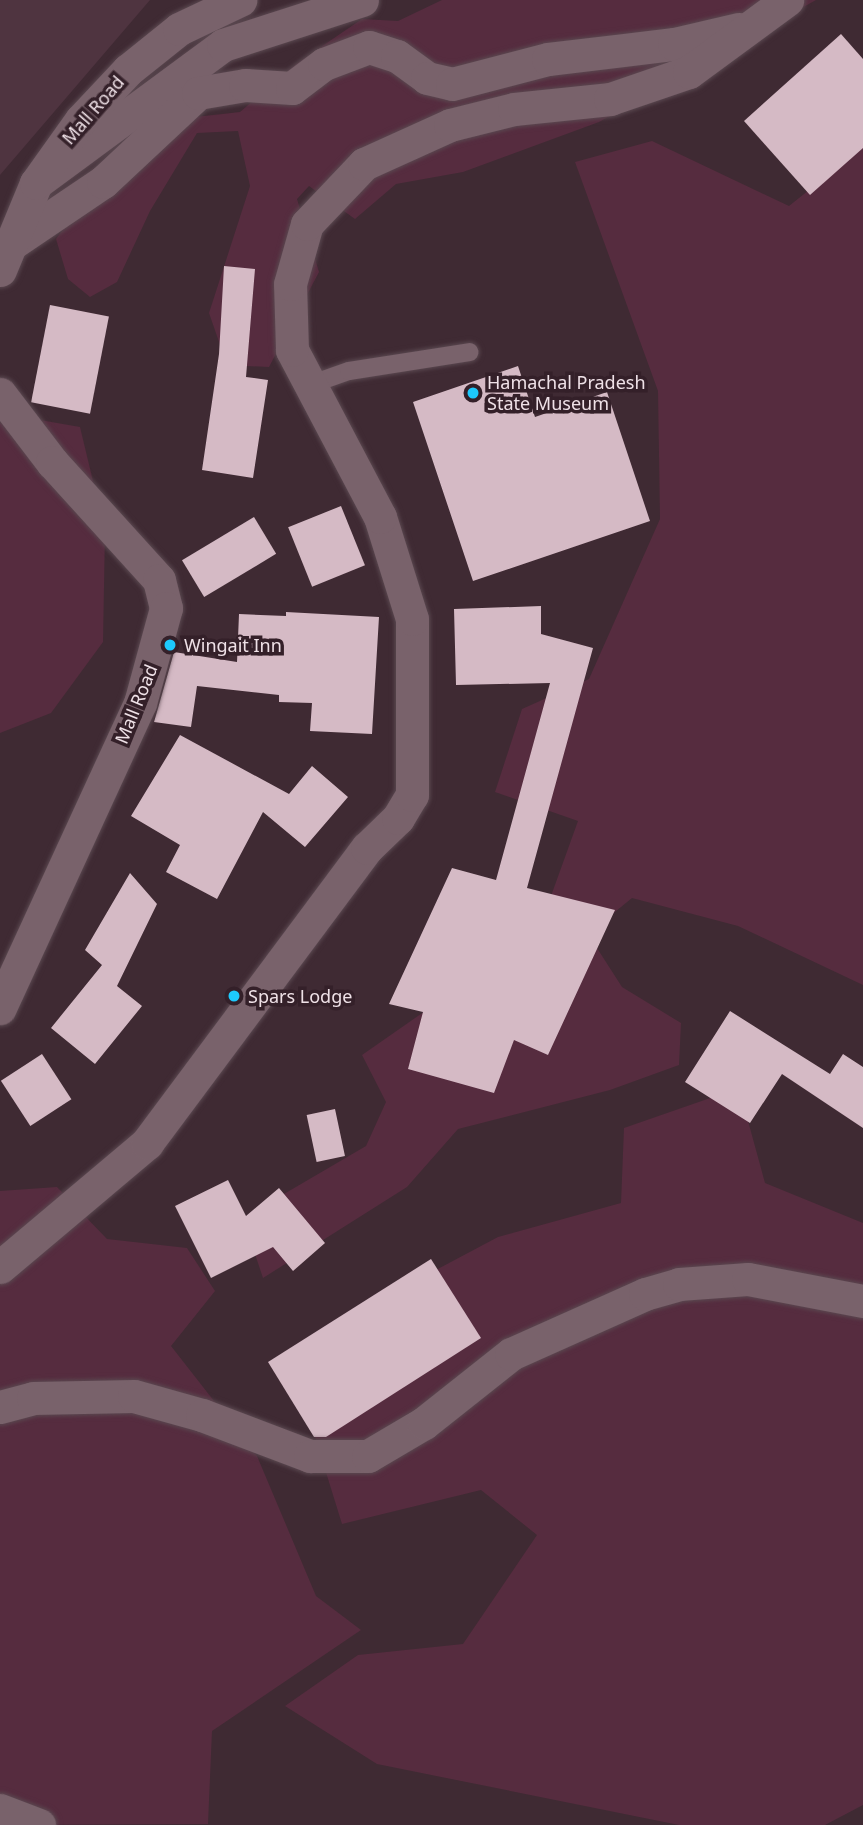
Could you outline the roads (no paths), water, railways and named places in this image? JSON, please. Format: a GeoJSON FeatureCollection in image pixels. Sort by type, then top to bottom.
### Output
{"type":"FeatureCollection","features":[{"type":"Feature","properties":{"kind":"street","name":"Mall Road"},"geometry":{"type":"LineString","coordinates":[[5,257],[36,183],[81,120],[128,70],[179,29],[240,0]]}},
{"type":"Feature","properties":{"kind":"street"},"geometry":{"type":"LineString","coordinates":[[36,183],[223,46],[362,0]]}},
{"type":"Feature","properties":{"kind":"street"},"geometry":{"type":"LineString","coordinates":[[0,1267],[147,1143],[367,848],[409,802],[414,771],[412,619],[380,517],[292,350],[289,285],[307,224],[364,164],[450,125],[514,109],[610,99],[689,72],[787,0]]}},
{"type":"Feature","properties":{"kind":"street"},"geometry":{"type":"LineString","coordinates":[[5,257],[103,182],[198,93],[245,85],[292,88],[324,64],[369,47],[397,56],[427,78],[452,84],[548,59],[674,44],[755,26]]}},
{"type":"Feature","properties":{"kind":"street","name":"Mall Road"},"geometry":{"type":"LineString","coordinates":[[0,394],[52,462],[159,580],[166,608],[140,703],[0,1008]]}},
{"type":"Feature","properties":{"kind":"street"},"geometry":{"type":"LineString","coordinates":[[0,1407],[33,1398],[134,1396],[202,1415],[310,1456],[368,1456],[424,1423],[511,1353],[645,1294],[679,1284],[727,1279],[863,1301]]}},
{"type":"Feature","properties":{"kind":"street"},"geometry":{"type":"LineString","coordinates":[[0,1810],[39,1825]]}},
{"type":"Feature","properties":{"kind":"lane"},"geometry":{"type":"LineString","coordinates":[[309,385],[349,371],[470,352]]}},
{"type":"Feature","properties":{"kind":"place","name":"Hamachal Pradesh State Museum"},"geometry":{"type":"Point","coordinates":[473,393]}},
{"type":"Feature","properties":{"kind":"place","name":"Wingait Inn"},"geometry":{"type":"Point","coordinates":[170,645]}},
{"type":"Feature","properties":{"kind":"place","name":"Spars Lodge"},"geometry":{"type":"Point","coordinates":[234,996]}}]}
